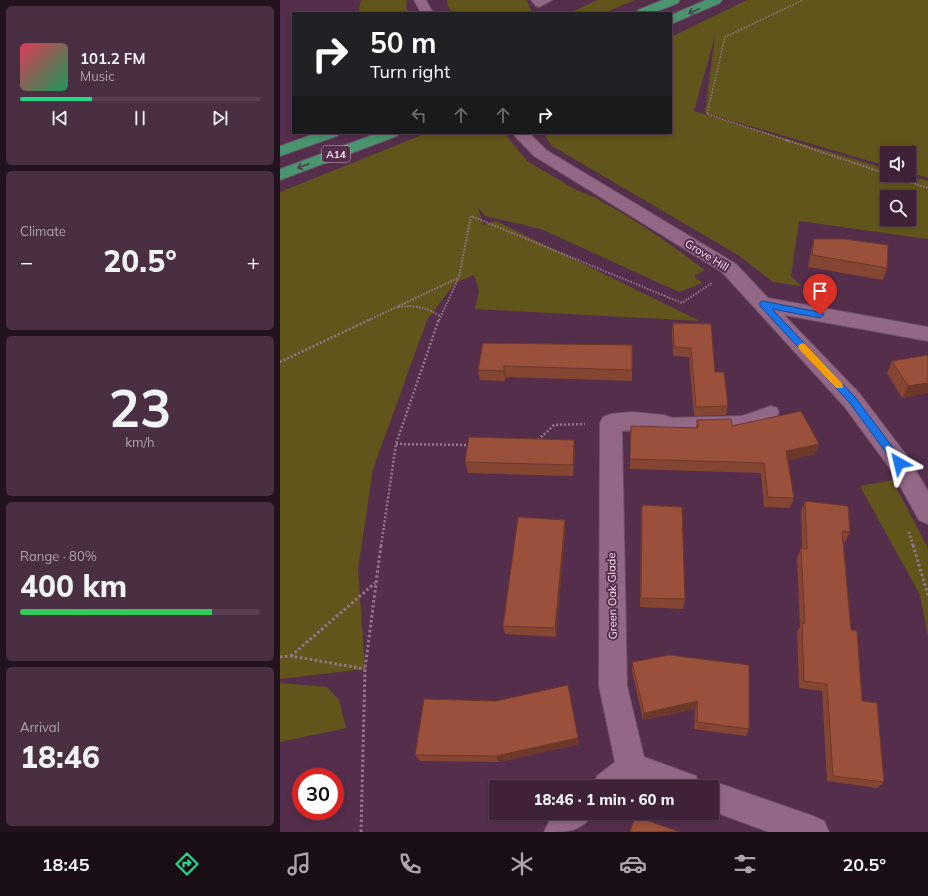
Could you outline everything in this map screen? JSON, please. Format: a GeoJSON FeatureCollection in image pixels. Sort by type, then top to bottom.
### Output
{"type":"FeatureCollection","features":[{"type":"Feature","properties":{"kind":"highway"},"geometry":{"type":"LineString","coordinates":[[644,12],[674,0]]}},
{"type":"Feature","properties":{"kind":"highway"},"geometry":{"type":"LineString","coordinates":[[672,20],[716,0]]}},
{"type":"Feature","properties":{"kind":"highway","name":"A14"},"geometry":{"type":"LineString","coordinates":[[280,151],[329,134]]}},
{"type":"Feature","properties":{"kind":"highway","name":"A14"},"geometry":{"type":"LineString","coordinates":[[280,175],[389,134]]}},
{"type":"Feature","properties":{"kind":"street"},"geometry":{"type":"LineString","coordinates":[[420,0],[426,12]]}},
{"type":"Feature","properties":{"kind":"street","name":"Grove Hill"},"geometry":{"type":"LineString","coordinates":[[521,134],[540,153],[729,268],[852,400],[899,463],[928,513]]}},
{"type":"Feature","properties":{"kind":"street"},"geometry":{"type":"LineString","coordinates":[[763,304],[928,334]]}},
{"type":"Feature","properties":{"kind":"street"},"geometry":{"type":"LineString","coordinates":[[612,423],[632,421],[664,424]]}},
{"type":"Feature","properties":{"kind":"street","name":"Green Oak Glade"},"geometry":{"type":"LineString","coordinates":[[612,423],[613,686],[632,768]]}},
{"type":"Feature","properties":{"kind":"street"},"geometry":{"type":"LineString","coordinates":[[617,780],[632,768],[666,780]]}},
{"type":"Feature","properties":{"kind":"street"},"geometry":{"type":"LineString","coordinates":[[719,798],[813,832]]}},
{"type":"Feature","properties":{"kind":"street"},"geometry":{"type":"LineString","coordinates":[[560,832],[568,820]]}},
{"type":"Feature","properties":{"kind":"lane"},"geometry":{"type":"LineString","coordinates":[[535,0],[539,4],[548,0]]}},
{"type":"Feature","properties":{"kind":"lane"},"geometry":{"type":"LineString","coordinates":[[664,424],[742,422],[771,412]]}},
{"type":"Feature","properties":{"kind":"path"},"geometry":{"type":"LineString","coordinates":[[804,0],[725,37],[707,114],[880,172]]}},
{"type":"Feature","properties":{"kind":"path"},"geometry":{"type":"LineString","coordinates":[[910,182],[928,188]]}},
{"type":"Feature","properties":{"kind":"path"},"geometry":{"type":"LineString","coordinates":[[361,832],[365,669],[396,444],[440,316],[459,277],[471,216],[682,304],[712,283],[729,268]]}},
{"type":"Feature","properties":{"kind":"path"},"geometry":{"type":"LineString","coordinates":[[280,362],[459,277]]}},
{"type":"Feature","properties":{"kind":"path"},"geometry":{"type":"LineString","coordinates":[[712,283],[717,289]]}},
{"type":"Feature","properties":{"kind":"path"},"geometry":{"type":"LineString","coordinates":[[393,308],[414,305],[430,308],[440,316]]}},
{"type":"Feature","properties":{"kind":"path"},"geometry":{"type":"LineString","coordinates":[[537,441],[554,425],[612,423]]}},
{"type":"Feature","properties":{"kind":"path"},"geometry":{"type":"LineString","coordinates":[[396,444],[476,445]]}},
{"type":"Feature","properties":{"kind":"path"},"geometry":{"type":"LineString","coordinates":[[905,525],[909,532],[928,595]]}},
{"type":"Feature","properties":{"kind":"path"},"geometry":{"type":"LineString","coordinates":[[291,656],[376,582]]}},
{"type":"Feature","properties":{"kind":"path"},"geometry":{"type":"LineString","coordinates":[[280,657],[291,656],[365,669]]}},
{"type":"Feature","properties":{"kind":"shaded area"},"geometry":{"type":"Polygon","coordinates":[[[361,0],[407,0],[406,8],[408,12],[358,12],[361,0]]]}},
{"type":"Feature","properties":{"kind":"shaded area"},"geometry":{"type":"Polygon","coordinates":[[[447,0],[527,0],[532,12],[451,12],[447,4],[447,0]]]}},
{"type":"Feature","properties":{"kind":"shaded area"},"geometry":{"type":"Polygon","coordinates":[[[597,0],[635,0],[606,12],[572,12],[597,0]]]}},
{"type":"Feature","properties":{"kind":"shaded area"},"geometry":{"type":"Polygon","coordinates":[[[747,0],[928,0],[928,178],[916,174],[916,146],[880,146],[880,164],[705,113],[715,36],[694,111],[880,167],[880,182],[916,182],[916,177],[928,181],[928,239],[799,221],[791,276],[801,286],[773,282],[738,255],[552,146],[544,134],[672,134],[672,37],[747,0]]]}},
{"type":"Feature","properties":{"kind":"shaded area"},"geometry":{"type":"Polygon","coordinates":[[[425,134],[505,134],[527,161],[576,190],[592,196],[629,217],[705,270],[694,276],[702,283],[679,292],[541,229],[485,216],[478,207],[483,225],[496,221],[700,321],[475,309],[479,291],[474,275],[455,283],[427,320],[373,469],[358,569],[365,669],[280,679],[280,192],[425,134]]]}},
{"type":"Feature","properties":{"kind":"shaded area"},"geometry":{"type":"Polygon","coordinates":[[[892,480],[928,548],[928,636],[920,595],[860,486],[892,480]]]}},
{"type":"Feature","properties":{"kind":"shaded area"},"geometry":{"type":"Polygon","coordinates":[[[280,683],[327,687],[339,700],[346,728],[280,742],[280,683]]]}},
{"type":"Feature","properties":{"kind":"building"},"geometry":{"type":"Polygon","coordinates":[[[814,239],[845,239],[888,245],[887,268],[812,255],[814,239]]]}},
{"type":"Feature","properties":{"kind":"building"},"geometry":{"type":"Polygon","coordinates":[[[673,323],[711,324],[715,372],[724,372],[728,406],[696,407],[691,348],[674,347],[673,323]]]}},
{"type":"Feature","properties":{"kind":"building"},"geometry":{"type":"Polygon","coordinates":[[[483,343],[632,345],[632,370],[504,366],[504,371],[478,370],[483,343]]]}},
{"type":"Feature","properties":{"kind":"building"},"geometry":{"type":"Polygon","coordinates":[[[928,355],[928,383],[908,386],[892,361],[928,355]]]}},
{"type":"Feature","properties":{"kind":"building"},"geometry":{"type":"Polygon","coordinates":[[[801,411],[819,444],[786,451],[794,498],[768,497],[764,463],[630,459],[631,426],[698,428],[697,420],[731,419],[732,426],[801,411]]]}},
{"type":"Feature","properties":{"kind":"building"},"geometry":{"type":"Polygon","coordinates":[[[469,437],[574,440],[573,465],[465,462],[469,437]]]}},
{"type":"Feature","properties":{"kind":"building"},"geometry":{"type":"Polygon","coordinates":[[[805,501],[848,506],[850,532],[842,531],[851,630],[857,631],[862,701],[877,703],[884,782],[833,776],[827,684],[804,681],[802,623],[805,624],[801,548],[807,549],[805,501]]]}},
{"type":"Feature","properties":{"kind":"building"},"geometry":{"type":"Polygon","coordinates":[[[642,505],[682,507],[685,599],[641,598],[642,505]]]}},
{"type":"Feature","properties":{"kind":"building"},"geometry":{"type":"Polygon","coordinates":[[[518,517],[565,520],[555,628],[503,626],[518,517]]]}},
{"type":"Feature","properties":{"kind":"building"},"geometry":{"type":"Polygon","coordinates":[[[669,655],[749,665],[749,729],[697,722],[698,701],[644,713],[632,662],[669,655]]]}},
{"type":"Feature","properties":{"kind":"building"},"geometry":{"type":"Polygon","coordinates":[[[568,685],[578,738],[496,756],[415,755],[424,699],[496,701],[568,685]]]}},
{"type":"Feature","properties":{"kind":"building"},"geometry":{"type":"Polygon","coordinates":[[[634,820],[646,820],[680,832],[630,832],[634,820]]]}},
{"type":"Feature","properties":{"kind":"slow traffic"},"geometry":{"type":"LineString","coordinates":[[802,346],[839,386]]}},
{"type":"Feature","properties":{"kind":"route"},"geometry":{"type":"LineString","coordinates":[[820,315],[763,304],[852,400],[899,463]]}}]}
